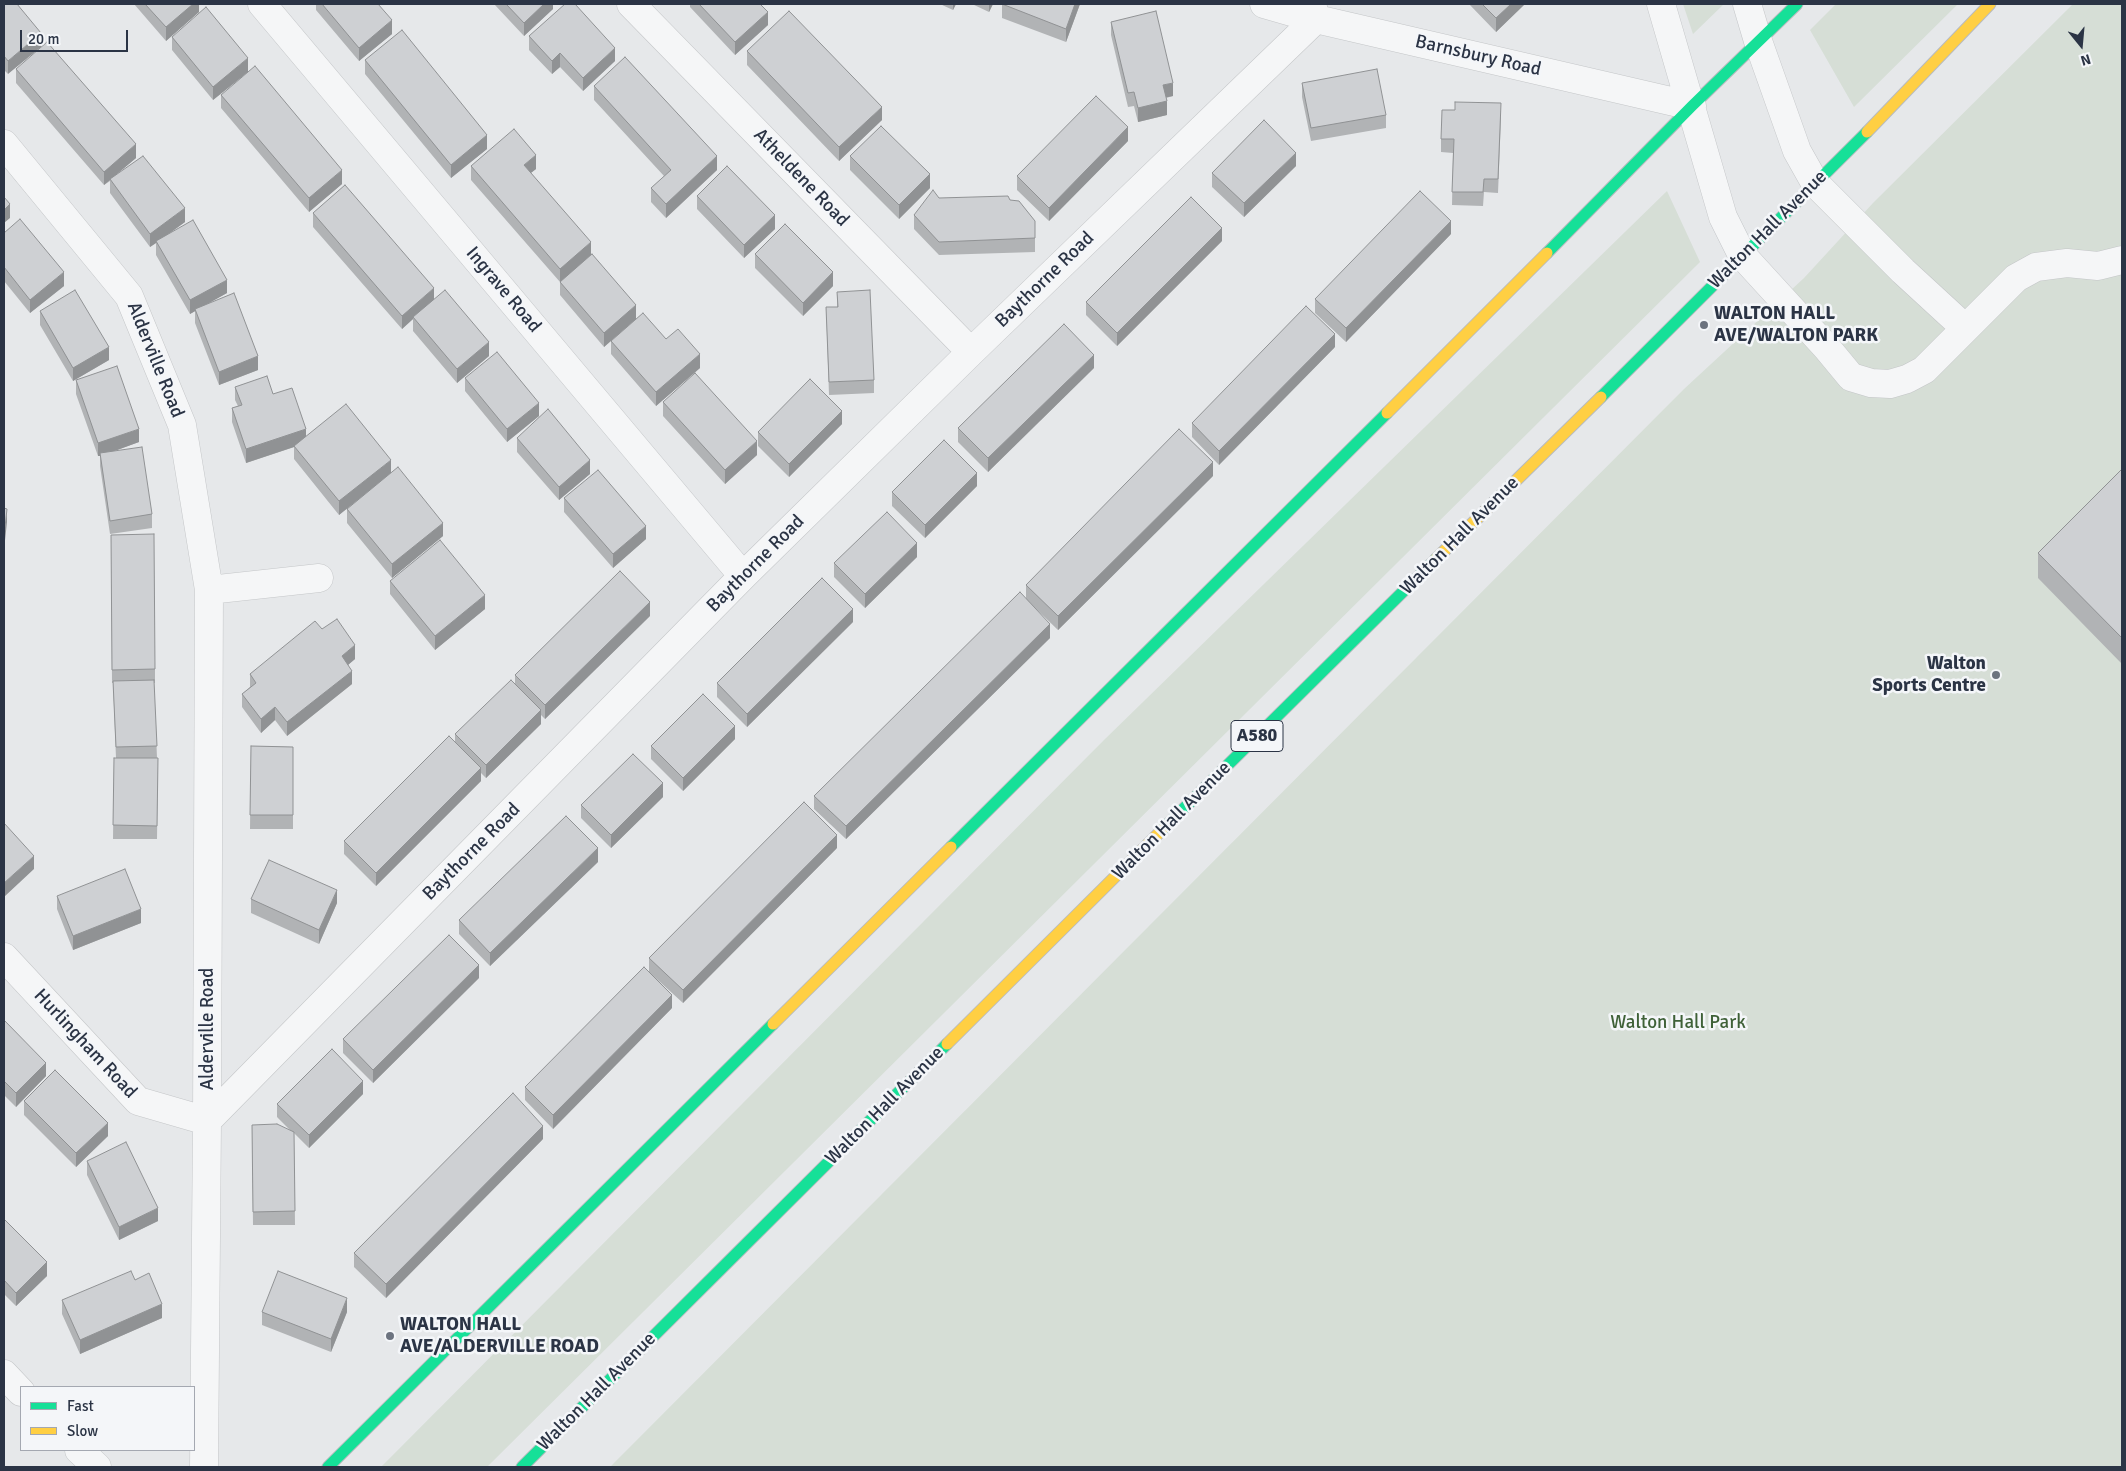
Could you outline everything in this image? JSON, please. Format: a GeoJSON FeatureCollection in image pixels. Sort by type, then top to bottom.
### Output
{"type":"FeatureCollection","features":[{"type":"Feature","properties":{"kind":"highway"},"geometry":{"type":"LineString","coordinates":[[328,1467],[1586,215],[1692,106],[1797,4]]}},
{"type":"Feature","properties":{"kind":"highway","name":"Walton Hall Avenue"},"geometry":{"type":"LineString","coordinates":[[522,1467],[1286,707],[1670,329],[1990,4]]}},
{"type":"Feature","properties":{"kind":"street","name":"Ingrave Road"},"geometry":{"type":"LineString","coordinates":[[262,4],[743,576]]}},
{"type":"Feature","properties":{"kind":"street","name":"Atheldene Road"},"geometry":{"type":"LineString","coordinates":[[631,4],[970,352]]}},
{"type":"Feature","properties":{"kind":"street","name":"Barnsbury Road"},"geometry":{"type":"LineString","coordinates":[[1264,4],[1314,11],[1692,106]]}},
{"type":"Feature","properties":{"kind":"street"},"geometry":{"type":"LineString","coordinates":[[1661,4],[1724,217],[1742,255],[1828,348],[1850,377],[1890,384],[1907,379],[1924,370],[2016,278],[2036,267],[2066,263],[2098,266],[2122,260]]}},
{"type":"Feature","properties":{"kind":"street"},"geometry":{"type":"LineString","coordinates":[[1747,4],[1758,41],[1797,151],[1815,183],[1903,271],[1965,328]]}},
{"type":"Feature","properties":{"kind":"street","name":"Baythorne Road"},"geometry":{"type":"LineString","coordinates":[[207,1121],[743,576],[1314,11]]}},
{"type":"Feature","properties":{"kind":"street","name":"Alderville Road"},"geometry":{"type":"LineString","coordinates":[[4,144],[129,296],[182,425],[208,590],[204,1467]]}},
{"type":"Feature","properties":{"kind":"street"},"geometry":{"type":"LineString","coordinates":[[208,590],[319,578]]}},
{"type":"Feature","properties":{"kind":"street","name":"Hurlingham Road"},"geometry":{"type":"LineString","coordinates":[[4,956],[138,1101],[207,1121]]}},
{"type":"Feature","properties":{"kind":"street"},"geometry":{"type":"LineString","coordinates":[[4,1374],[20,1391]]}},
{"type":"Feature","properties":{"kind":"street"},"geometry":{"type":"LineString","coordinates":[[80,1451],[97,1467]]}},
{"type":"Feature","properties":{"kind":"green space"},"geometry":{"type":"Polygon","coordinates":[[[1683,4],[1723,4],[1723,5],[1693,34],[1683,4]]]}},
{"type":"Feature","properties":{"kind":"green space"},"geometry":{"type":"Polygon","coordinates":[[[1836,4],[1958,4],[1854,107],[1810,30],[1836,4]]]}},
{"type":"Feature","properties":{"kind":"green space","name":"Walton Hall Park"},"geometry":{"type":"Polygon","coordinates":[[[2073,4],[2122,4],[2122,1467],[610,1467],[1684,389],[1804,278],[1873,203],[2073,4]]]}},
{"type":"Feature","properties":{"kind":"green space"},"geometry":{"type":"Polygon","coordinates":[[[1667,191],[1700,262],[487,1467],[381,1467],[1104,740],[1667,191]]]}},
{"type":"Feature","properties":{"kind":"building"},"geometry":{"type":"Polygon","coordinates":[[[4,4],[17,4],[41,33],[8,61],[4,56],[4,4]]]}},
{"type":"Feature","properties":{"kind":"building"},"geometry":{"type":"Polygon","coordinates":[[[145,4],[193,4],[166,27],[145,4]]]}},
{"type":"Feature","properties":{"kind":"building"},"geometry":{"type":"Polygon","coordinates":[[[322,4],[378,4],[392,20],[359,48],[322,4]]]}},
{"type":"Feature","properties":{"kind":"building"},"geometry":{"type":"Polygon","coordinates":[[[506,4],[544,4],[524,23],[506,4]]]}},
{"type":"Feature","properties":{"kind":"building"},"geometry":{"type":"Polygon","coordinates":[[[565,4],[575,4],[615,48],[583,78],[560,53],[552,61],[529,36],[565,4]]]}},
{"type":"Feature","properties":{"kind":"building"},"geometry":{"type":"Polygon","coordinates":[[[699,4],[760,4],[768,12],[735,42],[699,4]]]}},
{"type":"Feature","properties":{"kind":"building"},"geometry":{"type":"Polygon","coordinates":[[[1002,4],[1075,4],[1066,29],[1002,4]]]}},
{"type":"Feature","properties":{"kind":"building"},"geometry":{"type":"Polygon","coordinates":[[[1482,4],[1511,4],[1496,18],[1482,4]]]}},
{"type":"Feature","properties":{"kind":"building"},"geometry":{"type":"Polygon","coordinates":[[[206,7],[248,58],[213,87],[172,37],[206,7]]]}},
{"type":"Feature","properties":{"kind":"building"},"geometry":{"type":"Polygon","coordinates":[[[789,11],[882,107],[839,147],[747,51],[789,11]]]}},
{"type":"Feature","properties":{"kind":"building"},"geometry":{"type":"Polygon","coordinates":[[[1156,11],[1173,83],[1163,85],[1167,101],[1138,108],[1134,92],[1128,93],[1111,22],[1156,11]]]}},
{"type":"Feature","properties":{"kind":"building"},"geometry":{"type":"Polygon","coordinates":[[[402,30],[487,135],[451,165],[365,60],[402,30]]]}},
{"type":"Feature","properties":{"kind":"building"},"geometry":{"type":"Polygon","coordinates":[[[47,42],[136,144],[104,172],[16,69],[47,42]]]}},
{"type":"Feature","properties":{"kind":"building"},"geometry":{"type":"Polygon","coordinates":[[[625,57],[717,156],[666,204],[651,188],[671,170],[594,86],[625,57]]]}},
{"type":"Feature","properties":{"kind":"building"},"geometry":{"type":"Polygon","coordinates":[[[255,66],[342,170],[309,198],[221,95],[255,66]]]}},
{"type":"Feature","properties":{"kind":"building"},"geometry":{"type":"Polygon","coordinates":[[[1377,69],[1386,115],[1311,128],[1302,83],[1377,69]]]}},
{"type":"Feature","properties":{"kind":"building"},"geometry":{"type":"Polygon","coordinates":[[[1096,96],[1128,127],[1049,208],[1017,176],[1096,96]]]}},
{"type":"Feature","properties":{"kind":"building"},"geometry":{"type":"Polygon","coordinates":[[[1455,102],[1501,103],[1498,179],[1484,179],[1483,192],[1452,192],[1454,139],[1441,139],[1442,110],[1455,110],[1455,102]]]}},
{"type":"Feature","properties":{"kind":"building"},"geometry":{"type":"Polygon","coordinates":[[[1264,120],[1296,153],[1244,203],[1212,173],[1264,120]]]}},
{"type":"Feature","properties":{"kind":"building"},"geometry":{"type":"Polygon","coordinates":[[[881,126],[930,174],[899,205],[850,156],[881,126]]]}},
{"type":"Feature","properties":{"kind":"building"},"geometry":{"type":"Polygon","coordinates":[[[514,129],[536,155],[524,165],[591,242],[560,269],[471,166],[514,129]]]}},
{"type":"Feature","properties":{"kind":"building"},"geometry":{"type":"Polygon","coordinates":[[[143,156],[185,208],[150,234],[110,179],[143,156]]]}},
{"type":"Feature","properties":{"kind":"building"},"geometry":{"type":"Polygon","coordinates":[[[727,166],[775,215],[744,245],[697,196],[727,166]]]}},
{"type":"Feature","properties":{"kind":"building"},"geometry":{"type":"Polygon","coordinates":[[[345,185],[434,288],[402,316],[313,213],[345,185]]]}},
{"type":"Feature","properties":{"kind":"building"},"geometry":{"type":"Polygon","coordinates":[[[933,190],[939,198],[1008,196],[1010,200],[1019,201],[1035,221],[1035,238],[939,242],[914,215],[933,190]]]}},
{"type":"Feature","properties":{"kind":"building"},"geometry":{"type":"Polygon","coordinates":[[[1420,191],[1451,221],[1346,328],[1315,299],[1420,191]]]}},
{"type":"Feature","properties":{"kind":"building"},"geometry":{"type":"Polygon","coordinates":[[[4,197],[10,204],[4,210],[4,197]]]}},
{"type":"Feature","properties":{"kind":"building"},"geometry":{"type":"Polygon","coordinates":[[[1191,197],[1222,228],[1117,333],[1086,302],[1191,197]]]}},
{"type":"Feature","properties":{"kind":"building"},"geometry":{"type":"Polygon","coordinates":[[[20,219],[64,272],[30,300],[4,267],[4,233],[20,219]]]}},
{"type":"Feature","properties":{"kind":"building"},"geometry":{"type":"Polygon","coordinates":[[[193,220],[227,280],[190,300],[156,241],[193,220]]]}},
{"type":"Feature","properties":{"kind":"building"},"geometry":{"type":"Polygon","coordinates":[[[785,224],[833,272],[803,303],[755,254],[785,224]]]}},
{"type":"Feature","properties":{"kind":"building"},"geometry":{"type":"Polygon","coordinates":[[[592,254],[636,305],[604,333],[560,282],[592,254]]]}},
{"type":"Feature","properties":{"kind":"building"},"geometry":{"type":"Polygon","coordinates":[[[75,290],[109,347],[73,368],[40,311],[75,290]]]}},
{"type":"Feature","properties":{"kind":"building"},"geometry":{"type":"Polygon","coordinates":[[[445,290],[489,342],[457,369],[413,317],[445,290]]]}},
{"type":"Feature","properties":{"kind":"building"},"geometry":{"type":"Polygon","coordinates":[[[870,290],[874,380],[829,382],[826,307],[838,307],[837,292],[870,290]]]}},
{"type":"Feature","properties":{"kind":"building"},"geometry":{"type":"Polygon","coordinates":[[[234,293],[258,356],[219,372],[195,309],[234,293]]]}},
{"type":"Feature","properties":{"kind":"building"},"geometry":{"type":"Polygon","coordinates":[[[1306,306],[1335,334],[1219,451],[1192,423],[1306,306]]]}},
{"type":"Feature","properties":{"kind":"building"},"geometry":{"type":"Polygon","coordinates":[[[643,313],[666,339],[678,329],[700,354],[656,392],[611,341],[643,313]]]}},
{"type":"Feature","properties":{"kind":"building"},"geometry":{"type":"Polygon","coordinates":[[[1064,324],[1094,355],[988,458],[958,428],[1064,324]]]}},
{"type":"Feature","properties":{"kind":"building"},"geometry":{"type":"Polygon","coordinates":[[[497,352],[539,403],[507,429],[465,378],[497,352]]]}},
{"type":"Feature","properties":{"kind":"building"},"geometry":{"type":"Polygon","coordinates":[[[117,366],[139,429],[98,443],[76,380],[117,366]]]}},
{"type":"Feature","properties":{"kind":"building"},"geometry":{"type":"Polygon","coordinates":[[[695,373],[757,441],[725,470],[663,402],[695,373]]]}},
{"type":"Feature","properties":{"kind":"building"},"geometry":{"type":"Polygon","coordinates":[[[267,376],[273,394],[292,388],[306,429],[246,449],[232,408],[242,405],[235,387],[267,376]]]}},
{"type":"Feature","properties":{"kind":"building"},"geometry":{"type":"Polygon","coordinates":[[[810,379],[842,411],[789,464],[758,432],[810,379]]]}},
{"type":"Feature","properties":{"kind":"building"},"geometry":{"type":"Polygon","coordinates":[[[346,404],[391,460],[339,501],[294,446],[346,404]]]}},
{"type":"Feature","properties":{"kind":"building"},"geometry":{"type":"Polygon","coordinates":[[[548,409],[590,460],[559,487],[517,438],[548,409]]]}},
{"type":"Feature","properties":{"kind":"building"},"geometry":{"type":"Polygon","coordinates":[[[1179,429],[1213,462],[1058,616],[1026,585],[1179,429]]]}},
{"type":"Feature","properties":{"kind":"building"},"geometry":{"type":"Polygon","coordinates":[[[944,440],[977,473],[925,525],[892,492],[944,440]]]}},
{"type":"Feature","properties":{"kind":"building"},"geometry":{"type":"Polygon","coordinates":[[[142,447],[152,514],[110,521],[100,453],[142,447]]]}},
{"type":"Feature","properties":{"kind":"building"},"geometry":{"type":"Polygon","coordinates":[[[398,467],[443,523],[392,564],[347,509],[398,467]]]}},
{"type":"Feature","properties":{"kind":"building"},"geometry":{"type":"Polygon","coordinates":[[[2122,469],[2122,638],[2038,553],[2122,469]]]}},
{"type":"Feature","properties":{"kind":"building"},"geometry":{"type":"Polygon","coordinates":[[[598,470],[646,526],[613,554],[564,498],[598,470]]]}},
{"type":"Feature","properties":{"kind":"building"},"geometry":{"type":"Polygon","coordinates":[[[4,508],[7,509],[4,536],[4,508]]]}},
{"type":"Feature","properties":{"kind":"building"},"geometry":{"type":"Polygon","coordinates":[[[887,512],[917,543],[865,594],[834,563],[887,512]]]}},
{"type":"Feature","properties":{"kind":"building"},"geometry":{"type":"Polygon","coordinates":[[[154,534],[155,669],[112,670],[111,535],[154,534]]]}},
{"type":"Feature","properties":{"kind":"building"},"geometry":{"type":"Polygon","coordinates":[[[440,540],[485,595],[435,636],[390,581],[440,540]]]}},
{"type":"Feature","properties":{"kind":"building"},"geometry":{"type":"Polygon","coordinates":[[[620,571],[650,602],[545,705],[515,675],[620,571]]]}},
{"type":"Feature","properties":{"kind":"building"},"geometry":{"type":"Polygon","coordinates":[[[822,578],[853,609],[747,714],[717,683],[822,578]]]}},
{"type":"Feature","properties":{"kind":"building"},"geometry":{"type":"Polygon","coordinates":[[[1020,592],[1050,624],[846,826],[814,796],[1020,592]]]}},
{"type":"Feature","properties":{"kind":"building"},"geometry":{"type":"Polygon","coordinates":[[[337,619],[355,645],[342,656],[352,671],[287,722],[275,707],[261,719],[242,694],[256,683],[250,674],[315,621],[322,629],[337,619]]]}},
{"type":"Feature","properties":{"kind":"building"},"geometry":{"type":"Polygon","coordinates":[[[154,680],[157,746],[116,747],[113,681],[154,680]]]}},
{"type":"Feature","properties":{"kind":"building"},"geometry":{"type":"Polygon","coordinates":[[[511,680],[541,710],[486,765],[455,734],[511,680]]]}},
{"type":"Feature","properties":{"kind":"building"},"geometry":{"type":"Polygon","coordinates":[[[703,694],[735,726],[683,778],[651,746],[703,694]]]}},
{"type":"Feature","properties":{"kind":"building"},"geometry":{"type":"Polygon","coordinates":[[[449,736],[481,768],[376,873],[344,841],[449,736]]]}},
{"type":"Feature","properties":{"kind":"building"},"geometry":{"type":"Polygon","coordinates":[[[251,746],[293,747],[293,815],[250,815],[251,746]]]}},
{"type":"Feature","properties":{"kind":"building"},"geometry":{"type":"Polygon","coordinates":[[[633,754],[663,783],[611,835],[581,805],[633,754]]]}},
{"type":"Feature","properties":{"kind":"building"},"geometry":{"type":"Polygon","coordinates":[[[114,758],[158,758],[157,826],[113,825],[114,758]]]}},
{"type":"Feature","properties":{"kind":"building"},"geometry":{"type":"Polygon","coordinates":[[[804,802],[837,835],[683,990],[649,958],[804,802]]]}},
{"type":"Feature","properties":{"kind":"building"},"geometry":{"type":"Polygon","coordinates":[[[566,816],[598,848],[490,953],[459,920],[566,816]]]}},
{"type":"Feature","properties":{"kind":"building"},"geometry":{"type":"Polygon","coordinates":[[[4,823],[34,856],[4,883],[4,823]]]}},
{"type":"Feature","properties":{"kind":"building"},"geometry":{"type":"Polygon","coordinates":[[[269,860],[337,890],[319,930],[251,899],[269,860]]]}},
{"type":"Feature","properties":{"kind":"building"},"geometry":{"type":"Polygon","coordinates":[[[125,869],[141,909],[73,936],[57,896],[125,869]]]}},
{"type":"Feature","properties":{"kind":"building"},"geometry":{"type":"Polygon","coordinates":[[[449,935],[479,965],[373,1070],[343,1039],[449,935]]]}},
{"type":"Feature","properties":{"kind":"building"},"geometry":{"type":"Polygon","coordinates":[[[644,967],[672,995],[553,1115],[525,1087],[644,967]]]}},
{"type":"Feature","properties":{"kind":"building"},"geometry":{"type":"Polygon","coordinates":[[[4,1020],[46,1063],[16,1093],[4,1081],[4,1020]]]}},
{"type":"Feature","properties":{"kind":"building"},"geometry":{"type":"Polygon","coordinates":[[[332,1049],[363,1081],[309,1135],[277,1104],[332,1049]]]}},
{"type":"Feature","properties":{"kind":"building"},"geometry":{"type":"Polygon","coordinates":[[[55,1070],[108,1123],[76,1153],[24,1101],[55,1070]]]}},
{"type":"Feature","properties":{"kind":"building"},"geometry":{"type":"Polygon","coordinates":[[[513,1093],[543,1126],[386,1284],[354,1253],[513,1093]]]}},
{"type":"Feature","properties":{"kind":"building"},"geometry":{"type":"Polygon","coordinates":[[[277,1124],[294,1132],[295,1211],[253,1212],[252,1125],[277,1124]]]}},
{"type":"Feature","properties":{"kind":"building"},"geometry":{"type":"Polygon","coordinates":[[[126,1142],[158,1208],[119,1227],[87,1161],[126,1142]]]}},
{"type":"Feature","properties":{"kind":"building"},"geometry":{"type":"Polygon","coordinates":[[[4,1219],[47,1262],[16,1293],[4,1280],[4,1219]]]}},
{"type":"Feature","properties":{"kind":"building"},"geometry":{"type":"Polygon","coordinates":[[[131,1271],[135,1280],[149,1273],[162,1304],[80,1340],[62,1300],[131,1271]]]}},
{"type":"Feature","properties":{"kind":"building"},"geometry":{"type":"Polygon","coordinates":[[[278,1271],[347,1298],[331,1339],[262,1312],[278,1271]]]}},
{"type":"Feature","properties":{"kind":"traffic: fast"},"geometry":{"type":"LineString","coordinates":[[1547,253],[1692,106],[1797,4]]}},
{"type":"Feature","properties":{"kind":"traffic: fast"},"geometry":{"type":"LineString","coordinates":[[1601,397],[1867,132]]}},
{"type":"Feature","properties":{"kind":"traffic: fast"},"geometry":{"type":"LineString","coordinates":[[951,847],[1387,413]]}},
{"type":"Feature","properties":{"kind":"traffic: fast"},"geometry":{"type":"LineString","coordinates":[[1163,829],[1436,559]]}},
{"type":"Feature","properties":{"kind":"traffic: fast"},"geometry":{"type":"LineString","coordinates":[[328,1467],[773,1024]]}},
{"type":"Feature","properties":{"kind":"traffic: fast"},"geometry":{"type":"LineString","coordinates":[[522,1467],[947,1044]]}},
{"type":"Feature","properties":{"kind":"traffic: slow"},"geometry":{"type":"LineString","coordinates":[[1867,132],[1990,4]]}},
{"type":"Feature","properties":{"kind":"traffic: slow"},"geometry":{"type":"LineString","coordinates":[[1387,413],[1547,253]]}},
{"type":"Feature","properties":{"kind":"traffic: slow"},"geometry":{"type":"LineString","coordinates":[[1436,559],[1601,397]]}},
{"type":"Feature","properties":{"kind":"traffic: slow"},"geometry":{"type":"LineString","coordinates":[[947,1044],[1163,829]]}},
{"type":"Feature","properties":{"kind":"traffic: slow"},"geometry":{"type":"LineString","coordinates":[[773,1024],[951,847]]}},
{"type":"Feature","properties":{"kind":"place","name":"WALTON HALL AVE/WALTON PARK"},"geometry":{"type":"Point","coordinates":[1704,325]}},
{"type":"Feature","properties":{"kind":"place","name":"Walton Sports Centre"},"geometry":{"type":"Point","coordinates":[1996,675]}},
{"type":"Feature","properties":{"kind":"place","name":"WALTON HALL AVE/ALDERVILLE ROAD"},"geometry":{"type":"Point","coordinates":[390,1336]}}]}
